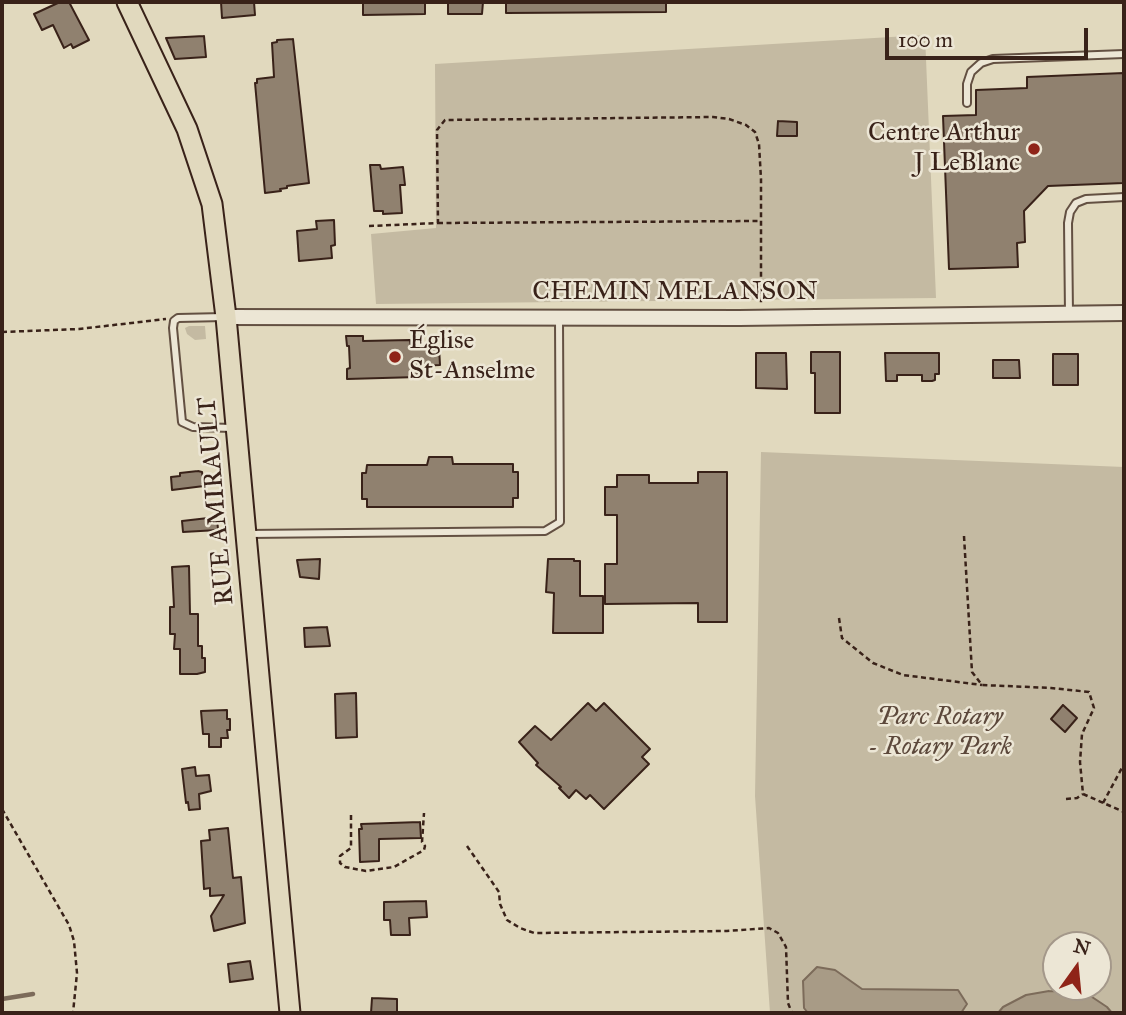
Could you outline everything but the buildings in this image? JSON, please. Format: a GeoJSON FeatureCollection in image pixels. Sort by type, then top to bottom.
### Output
{"type":"FeatureCollection","features":[{"type":"Feature","properties":{"kind":"main road","name":"RUE AMIRAULT"},"geometry":{"type":"LineString","coordinates":[[127,2],[187,129],[212,204],[226,317],[290,1013]]}},
{"type":"Feature","properties":{"kind":"street","name":"CHEMIN MELANSON"},"geometry":{"type":"LineString","coordinates":[[226,317],[761,318],[1124,313]]}},
{"type":"Feature","properties":{"kind":"lane"},"geometry":{"type":"LineString","coordinates":[[967,103],[967,84],[971,72],[981,63],[993,59],[1124,54]]}},
{"type":"Feature","properties":{"kind":"lane"},"geometry":{"type":"LineString","coordinates":[[1069,314],[1070,212],[1076,203],[1086,199],[1124,197]]}},
{"type":"Feature","properties":{"kind":"lane"},"geometry":{"type":"LineString","coordinates":[[226,317],[178,318],[174,321],[173,328],[182,422],[193,428],[236,428]]}},
{"type":"Feature","properties":{"kind":"lane"},"geometry":{"type":"LineString","coordinates":[[246,534],[545,531],[560,522],[559,318]]}},
{"type":"Feature","properties":{"kind":"path"},"geometry":{"type":"LineString","coordinates":[[438,223],[437,130],[444,120],[699,117],[729,119],[746,125],[755,132],[760,156],[761,318]]}},
{"type":"Feature","properties":{"kind":"path"},"geometry":{"type":"LineString","coordinates":[[369,226],[438,223],[761,221]]}},
{"type":"Feature","properties":{"kind":"path"},"geometry":{"type":"LineString","coordinates":[[2,332],[79,329],[178,318]]}},
{"type":"Feature","properties":{"kind":"path"},"geometry":{"type":"LineString","coordinates":[[964,536],[972,672],[982,684]]}},
{"type":"Feature","properties":{"kind":"path"},"geometry":{"type":"LineString","coordinates":[[839,618],[842,638],[873,663],[904,674],[982,684],[1089,692],[1094,708],[1082,734],[1080,762],[1083,794]]}},
{"type":"Feature","properties":{"kind":"path"},"geometry":{"type":"LineString","coordinates":[[1103,803],[1124,764]]}},
{"type":"Feature","properties":{"kind":"path"},"geometry":{"type":"LineString","coordinates":[[1066,799],[1077,798],[1083,794]]}},
{"type":"Feature","properties":{"kind":"path"},"geometry":{"type":"LineString","coordinates":[[1083,794],[1124,812]]}},
{"type":"Feature","properties":{"kind":"path"},"geometry":{"type":"LineString","coordinates":[[2,809],[68,925],[74,942],[77,973],[72,1013]]}},
{"type":"Feature","properties":{"kind":"path"},"geometry":{"type":"LineString","coordinates":[[351,815],[351,848],[340,856],[340,863],[345,867],[366,871],[394,867],[424,850],[424,813]]}},
{"type":"Feature","properties":{"kind":"path"},"geometry":{"type":"LineString","coordinates":[[467,846],[499,892],[500,904],[508,920],[534,933],[727,931],[769,928],[778,933],[786,947],[786,989],[792,1013]]}},
{"type":"Feature","properties":{"kind":"green space"},"geometry":{"type":"Polygon","coordinates":[[[925,35],[936,298],[376,304],[371,234],[436,228],[435,64],[925,35]]]}},
{"type":"Feature","properties":{"kind":"green space"},"geometry":{"type":"Polygon","coordinates":[[[205,326],[206,339],[195,340],[187,334],[185,328],[205,326]]]}},
{"type":"Feature","properties":{"kind":"green space","name":"Parc Rotary - Rotary Park"},"geometry":{"type":"Polygon","coordinates":[[[761,452],[1124,467],[1124,1013],[770,1013],[755,796],[761,452]]]}},
{"type":"Feature","properties":{"kind":"shaded area"},"geometry":{"type":"Polygon","coordinates":[[[817,967],[835,970],[862,989],[958,990],[967,1004],[961,1013],[808,1013],[804,1008],[803,981],[817,967]]]}},
{"type":"Feature","properties":{"kind":"shaded area"},"geometry":{"type":"Polygon","coordinates":[[[1042,992],[1042,1001],[1098,1001],[1112,1013],[998,1013],[1003,1007],[1026,995],[1042,992]]]}},
{"type":"Feature","properties":{"kind":"waterway"},"geometry":{"type":"LineString","coordinates":[[2,999],[33,994]]}},
{"type":"Feature","properties":{"kind":"place","name":"Centre Arthur J LeBlanc"},"geometry":{"type":"Point","coordinates":[1034,149]}},
{"type":"Feature","properties":{"kind":"place","name":"Église St-Anselme"},"geometry":{"type":"Point","coordinates":[395,357]}}]}
